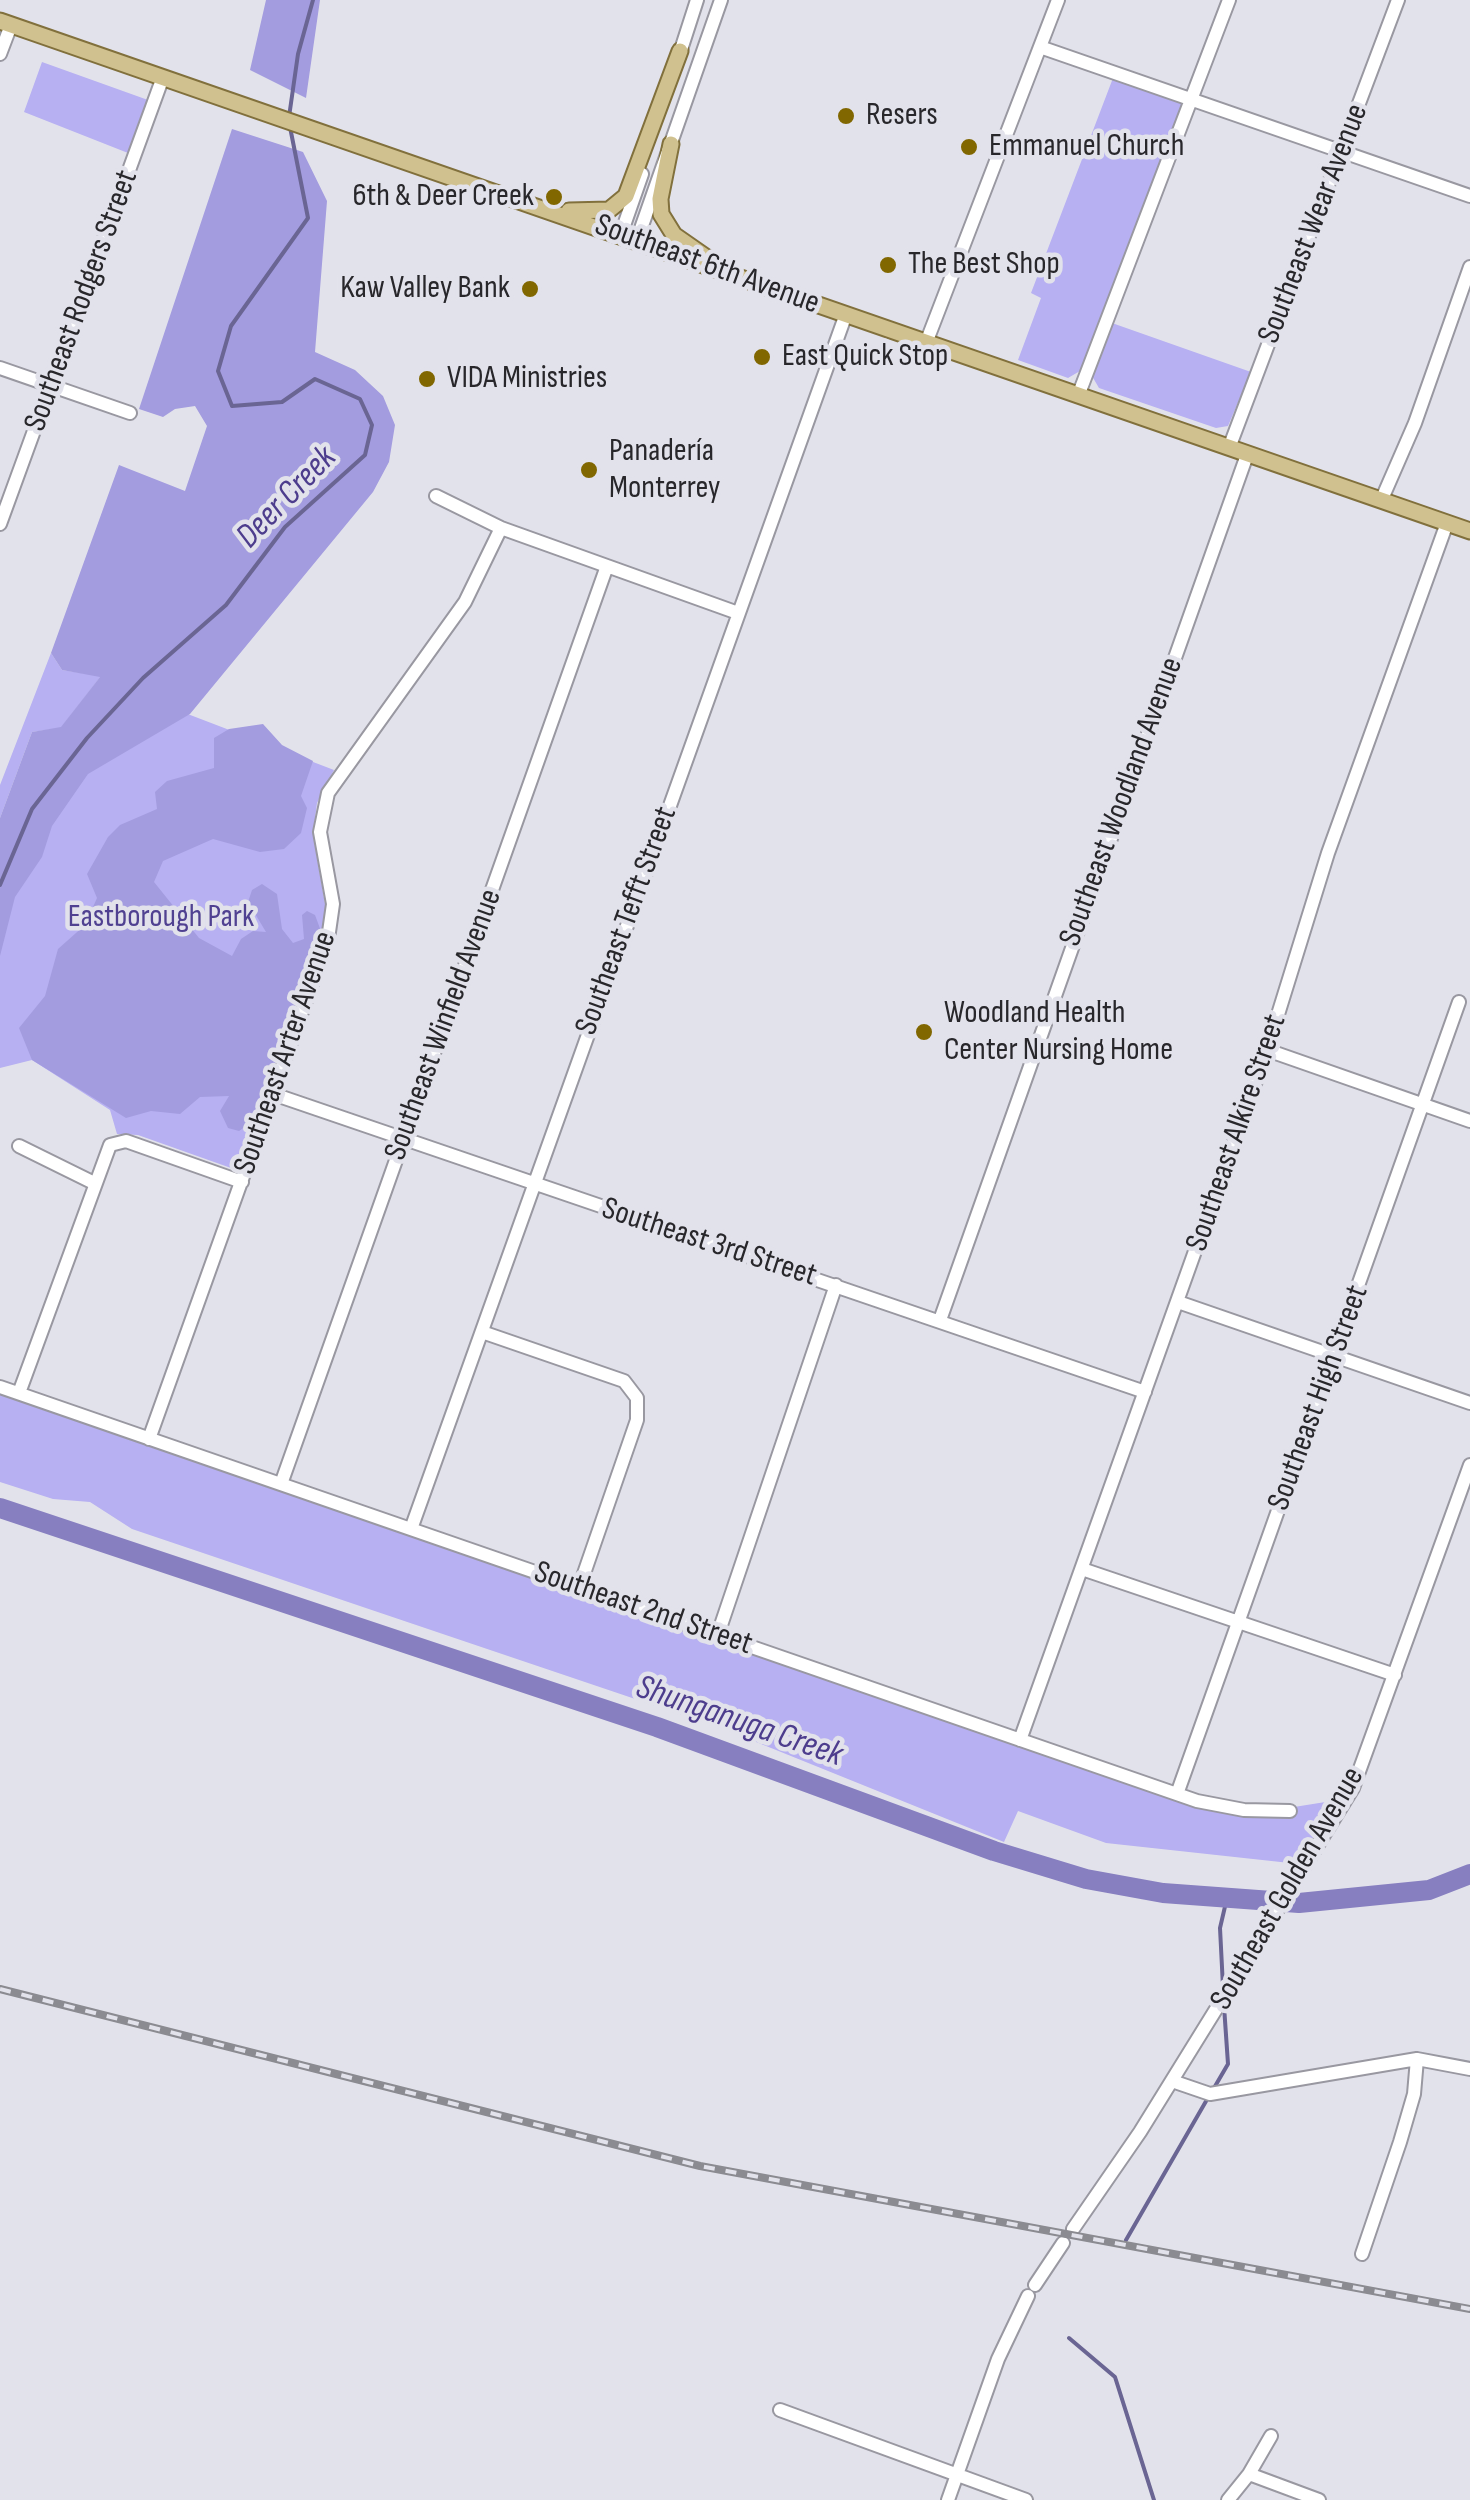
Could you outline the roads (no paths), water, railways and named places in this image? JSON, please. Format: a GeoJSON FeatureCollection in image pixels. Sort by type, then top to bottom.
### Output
{"type":"FeatureCollection","features":[{"type":"Feature","properties":{"kind":"main road","name":"Southeast 6th Avenue"},"geometry":{"type":"LineString","coordinates":[[5,23],[723,269],[1470,532]]}},
{"type":"Feature","properties":{"kind":"main road"},"geometry":{"type":"LineString","coordinates":[[555,211],[602,211],[626,196],[680,51]]}},
{"type":"Feature","properties":{"kind":"main road"},"geometry":{"type":"LineString","coordinates":[[671,144],[660,199],[663,219],[674,235],[723,269]]}},
{"type":"Feature","properties":{"kind":"street"},"geometry":{"type":"LineString","coordinates":[[620,234],[697,0]]}},
{"type":"Feature","properties":{"kind":"street"},"geometry":{"type":"LineString","coordinates":[[637,240],[721,0]]}},
{"type":"Feature","properties":{"kind":"street"},"geometry":{"type":"LineString","coordinates":[[926,343],[1058,0]]}},
{"type":"Feature","properties":{"kind":"street"},"geometry":{"type":"LineString","coordinates":[[1078,396],[1229,0]]}},
{"type":"Feature","properties":{"kind":"street","name":"Southeast Wear Avenue"},"geometry":{"type":"LineString","coordinates":[[1229,448],[1398,0]]}},
{"type":"Feature","properties":{"kind":"street"},"geometry":{"type":"LineString","coordinates":[[0,54],[5,23]]}},
{"type":"Feature","properties":{"kind":"street"},"geometry":{"type":"LineString","coordinates":[[1040,47],[1470,196]]}},
{"type":"Feature","properties":{"kind":"street","name":"Southeast Rodgers Street"},"geometry":{"type":"LineString","coordinates":[[0,524],[163,77]]}},
{"type":"Feature","properties":{"kind":"street"},"geometry":{"type":"LineString","coordinates":[[1381,500],[1415,423],[1470,267]]}},
{"type":"Feature","properties":{"kind":"street","name":"Southeast Tefft Street"},"geometry":{"type":"LineString","coordinates":[[411,1530],[846,314]]}},
{"type":"Feature","properties":{"kind":"street"},"geometry":{"type":"LineString","coordinates":[[0,368],[130,413]]}},
{"type":"Feature","properties":{"kind":"street","name":"Southeast Woodland Avenue"},"geometry":{"type":"LineString","coordinates":[[940,1320],[1247,454]]}},
{"type":"Feature","properties":{"kind":"street"},"geometry":{"type":"LineString","coordinates":[[436,496],[501,528],[738,613]]}},
{"type":"Feature","properties":{"kind":"street","name":"Southeast Alkire Street"},"geometry":{"type":"LineString","coordinates":[[1020,1740],[1178,1302],[1266,1050],[1328,853],[1447,524]]}},
{"type":"Feature","properties":{"kind":"street","name":"Southeast Arter Avenue"},"geometry":{"type":"LineString","coordinates":[[149,1438],[332,922],[331,886],[320,832],[328,793],[465,602],[501,528]]}},
{"type":"Feature","properties":{"kind":"street","name":"Southeast Winfield Avenue"},"geometry":{"type":"LineString","coordinates":[[281,1484],[607,566]]}},
{"type":"Feature","properties":{"kind":"street","name":"Southeast High Street"},"geometry":{"type":"LineString","coordinates":[[1177,1794],[1459,1002]]}},
{"type":"Feature","properties":{"kind":"street"},"geometry":{"type":"LineString","coordinates":[[1266,1050],[1470,1121]]}},
{"type":"Feature","properties":{"kind":"street","name":"Southeast 3rd Street"},"geometry":{"type":"LineString","coordinates":[[273,1094],[1145,1392]]}},
{"type":"Feature","properties":{"kind":"street"},"geometry":{"type":"LineString","coordinates":[[19,1393],[94,1183],[114,1142],[126,1141],[242,1182]]}},
{"type":"Feature","properties":{"kind":"street"},"geometry":{"type":"LineString","coordinates":[[19,1146],[94,1183]]}},
{"type":"Feature","properties":{"kind":"street"},"geometry":{"type":"LineString","coordinates":[[718,1634],[836,1285]]}},
{"type":"Feature","properties":{"kind":"street"},"geometry":{"type":"LineString","coordinates":[[1178,1302],[1470,1403]]}},
{"type":"Feature","properties":{"kind":"street"},"geometry":{"type":"LineString","coordinates":[[482,1332],[624,1381],[637,1398],[637,1420],[579,1588]]}},
{"type":"Feature","properties":{"kind":"street","name":"Southeast 2nd Street"},"geometry":{"type":"LineString","coordinates":[[0,1387],[1177,1794],[1244,1810],[1290,1811]]}},
{"type":"Feature","properties":{"kind":"street","name":"Southeast Golden Avenue"},"geometry":{"type":"LineString","coordinates":[[1072,2230],[1243,1970],[1354,1788],[1470,1466]]}},
{"type":"Feature","properties":{"kind":"street"},"geometry":{"type":"LineString","coordinates":[[1082,1569],[1395,1676]]}},
{"type":"Feature","properties":{"kind":"street"},"geometry":{"type":"LineString","coordinates":[[1362,2254],[1414,2094],[1417,2059]]}},
{"type":"Feature","properties":{"kind":"street"},"geometry":{"type":"LineString","coordinates":[[1172,2081],[1190,2091],[1210,2094],[1417,2059],[1470,2069]]}},
{"type":"Feature","properties":{"kind":"street"},"geometry":{"type":"LineString","coordinates":[[948,2500],[1003,2347],[1032,2290],[1063,2242]]}},
{"type":"Feature","properties":{"kind":"street"},"geometry":{"type":"LineString","coordinates":[[780,2410],[1026,2500]]}},
{"type":"Feature","properties":{"kind":"street"},"geometry":{"type":"LineString","coordinates":[[1228,2500],[1250,2474],[1271,2436]]}},
{"type":"Feature","properties":{"kind":"street"},"geometry":{"type":"LineString","coordinates":[[1250,2474],[1319,2500]]}},
{"type":"Feature","properties":{"kind":"waterway","name":"Deer Creek"},"geometry":{"type":"LineString","coordinates":[[289,117],[298,54],[313,0]]}},
{"type":"Feature","properties":{"kind":"waterway","name":"Deer Creek"},"geometry":{"type":"LineString","coordinates":[[0,885],[32,809],[87,738],[143,678],[226,605],[285,527],[365,455],[372,425],[360,399],[315,379],[282,402],[232,406],[218,371],[231,326],[308,218],[290,127]]}},
{"type":"Feature","properties":{"kind":"waterway","name":"Shunganuga Creek"},"geometry":{"type":"LineString","coordinates":[[0,1508],[657,1727],[994,1851],[1086,1879],[1163,1893],[1299,1903],[1429,1890],[1470,1874]]}},
{"type":"Feature","properties":{"kind":"waterway"},"geometry":{"type":"LineString","coordinates":[[1223,1987],[1220,1928],[1227,1898]]}},
{"type":"Feature","properties":{"kind":"waterway"},"geometry":{"type":"LineString","coordinates":[[1214,2088],[1228,2064],[1224,2006]]}},
{"type":"Feature","properties":{"kind":"waterway"},"geometry":{"type":"LineString","coordinates":[[1126,2240],[1209,2096]]}},
{"type":"Feature","properties":{"kind":"waterway"},"geometry":{"type":"LineString","coordinates":[[1069,2338],[1115,2377],[1154,2500]]}},
{"type":"Feature","properties":{"kind":"railway"},"geometry":{"type":"LineString","coordinates":[[0,1989],[700,2166],[1470,2309]]}},
{"type":"Feature","properties":{"kind":"place","name":"Resers"},"geometry":{"type":"Point","coordinates":[846,116]}},
{"type":"Feature","properties":{"kind":"place","name":"Emmanuel Church"},"geometry":{"type":"Point","coordinates":[969,147]}},
{"type":"Feature","properties":{"kind":"place","name":"6th & Deer Creek"},"geometry":{"type":"Point","coordinates":[554,197]}},
{"type":"Feature","properties":{"kind":"place","name":"The Best Shop"},"geometry":{"type":"Point","coordinates":[888,265]}},
{"type":"Feature","properties":{"kind":"place","name":"Kaw Valley Bank"},"geometry":{"type":"Point","coordinates":[530,289]}},
{"type":"Feature","properties":{"kind":"place","name":"East Quick Stop"},"geometry":{"type":"Point","coordinates":[762,357]}},
{"type":"Feature","properties":{"kind":"place","name":"VIDA Ministries"},"geometry":{"type":"Point","coordinates":[427,379]}},
{"type":"Feature","properties":{"kind":"place","name":"Panadería Monterrey"},"geometry":{"type":"Point","coordinates":[589,470]}},
{"type":"Feature","properties":{"kind":"place","name":"Woodland Health Center Nursing Home"},"geometry":{"type":"Point","coordinates":[924,1032]}},
{"type":"Feature","properties":{"kind":"park label","name":"Eastborough Park"},"geometry":{"type":"Point","coordinates":[161,918]}}]}
